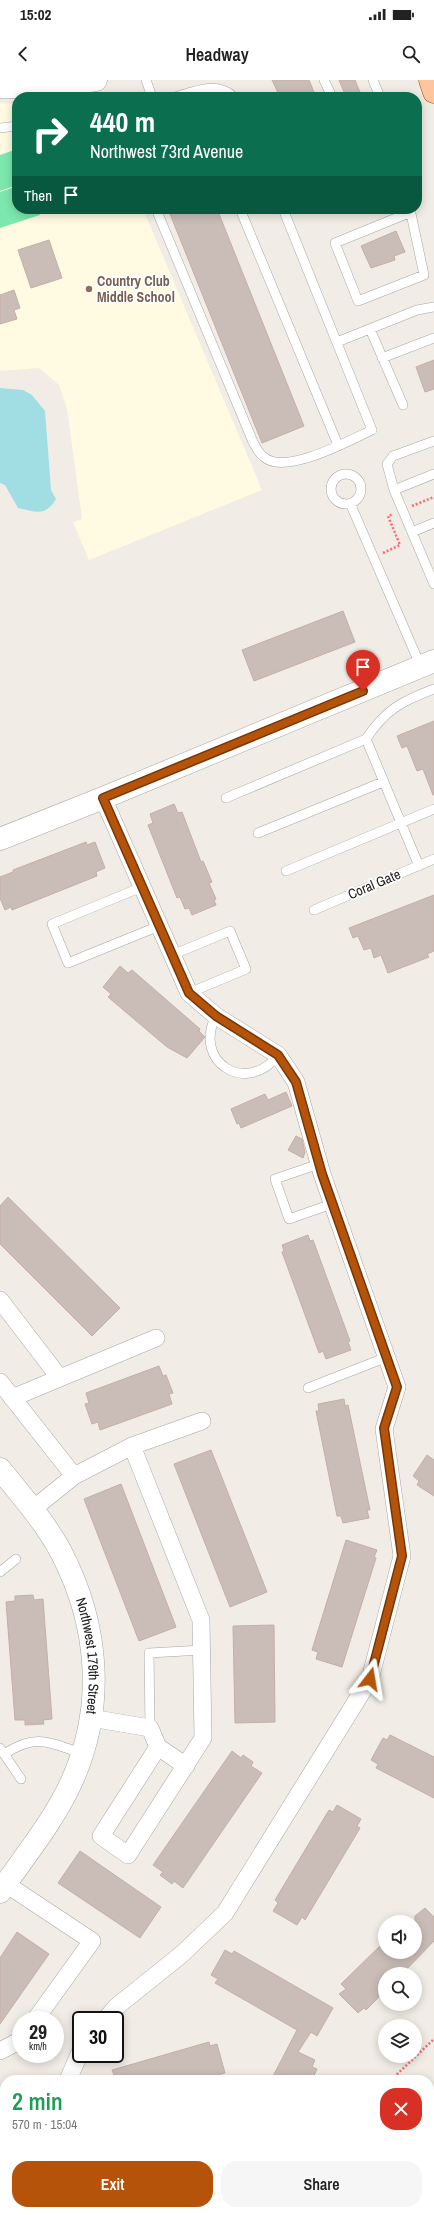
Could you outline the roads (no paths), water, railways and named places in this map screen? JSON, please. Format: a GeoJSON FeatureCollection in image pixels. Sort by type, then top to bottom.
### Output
{"type":"FeatureCollection","features":[{"type":"Feature","properties":{"kind":"main road"},"geometry":{"type":"LineString","coordinates":[[430,80],[434,92]]}},
{"type":"Feature","properties":{"kind":"street"},"geometry":{"type":"LineString","coordinates":[[0,87],[47,92],[96,80]]}},
{"type":"Feature","properties":{"kind":"street"},"geometry":{"type":"LineString","coordinates":[[0,839],[427,664]]}},
{"type":"Feature","properties":{"kind":"street"},"geometry":{"type":"LineString","coordinates":[[103,798],[189,993],[216,1016],[278,1055],[296,1082],[332,1204],[397,1387],[384,1428],[402,1556],[370,1679],[225,1913],[182,1954],[113,2011]]}},
{"type":"Feature","properties":{"kind":"street"},"geometry":{"type":"LineString","coordinates":[[0,1300],[59,1377]]}},
{"type":"Feature","properties":{"kind":"street"},"geometry":{"type":"LineString","coordinates":[[12,1398],[59,1377],[156,1338]]}},
{"type":"Feature","properties":{"kind":"street"},"geometry":{"type":"LineString","coordinates":[[0,1382],[74,1476]]}},
{"type":"Feature","properties":{"kind":"street"},"geometry":{"type":"LineString","coordinates":[[33,1509],[74,1476],[132,1446],[202,1421]]}},
{"type":"Feature","properties":{"kind":"street"},"geometry":{"type":"LineString","coordinates":[[132,1446],[201,1620],[203,1650],[203,1738],[128,1855],[101,1836],[158,1747]]}},
{"type":"Feature","properties":{"kind":"street","name":"Northwest 179th Street"},"geometry":{"type":"LineString","coordinates":[[0,1468],[33,1509],[60,1551],[80,1594],[92,1645],[95,1677],[91,1718],[82,1754],[70,1784],[57,1808],[3,1888]]}},
{"type":"Feature","properties":{"kind":"street"},"geometry":{"type":"LineString","coordinates":[[91,1718],[150,1728],[158,1747],[186,1766]]}},
{"type":"Feature","properties":{"kind":"street"},"geometry":{"type":"LineString","coordinates":[[3,1888],[92,1941],[41,2011]]}},
{"type":"Feature","properties":{"kind":"street"},"geometry":{"type":"LineString","coordinates":[[0,2051],[12,2045]]}},
{"type":"Feature","properties":{"kind":"street"},"geometry":{"type":"LineString","coordinates":[[70,2075],[75,2063]]}},
{"type":"Feature","properties":{"kind":"lane"},"geometry":{"type":"LineString","coordinates":[[146,80],[150,92]]}},
{"type":"Feature","properties":{"kind":"lane"},"geometry":{"type":"LineString","coordinates":[[324,80],[330,92]]}},
{"type":"Feature","properties":{"kind":"lane"},"geometry":{"type":"LineString","coordinates":[[373,80],[378,92]]}},
{"type":"Feature","properties":{"kind":"lane"},"geometry":{"type":"LineString","coordinates":[[199,92],[210,88],[220,88],[226,92]]}},
{"type":"Feature","properties":{"kind":"lane"},"geometry":{"type":"LineString","coordinates":[[0,128],[12,127]]}},
{"type":"Feature","properties":{"kind":"lane"},"geometry":{"type":"LineString","coordinates":[[158,214],[253,442],[264,458],[277,463],[294,462],[372,430],[285,214]]}},
{"type":"Feature","properties":{"kind":"lane"},"geometry":{"type":"LineString","coordinates":[[242,214],[338,445]]}},
{"type":"Feature","properties":{"kind":"lane"},"geometry":{"type":"LineString","coordinates":[[403,214],[335,243],[358,300],[424,275],[411,214]]}},
{"type":"Feature","properties":{"kind":"lane"},"geometry":{"type":"LineString","coordinates":[[337,342],[417,310],[434,307]]}},
{"type":"Feature","properties":{"kind":"lane"},"geometry":{"type":"LineString","coordinates":[[370,329],[403,405]]}},
{"type":"Feature","properties":{"kind":"lane"},"geometry":{"type":"LineString","coordinates":[[382,358],[434,338]]}},
{"type":"Feature","properties":{"kind":"lane"},"geometry":{"type":"LineString","coordinates":[[434,440],[393,456],[387,464],[394,490],[434,584]]}},
{"type":"Feature","properties":{"kind":"lane"},"geometry":{"type":"LineString","coordinates":[[394,490],[434,474]]}},
{"type":"Feature","properties":{"kind":"lane"},"geometry":{"type":"LineString","coordinates":[[350,503],[427,664]]}},
{"type":"Feature","properties":{"kind":"lane"},"geometry":{"type":"LineString","coordinates":[[412,532],[434,523]]}},
{"type":"Feature","properties":{"kind":"lane"},"geometry":{"type":"LineString","coordinates":[[226,798],[366,739],[378,721],[395,706],[434,689]]}},
{"type":"Feature","properties":{"kind":"lane"},"geometry":{"type":"LineString","coordinates":[[366,739],[419,866]]}},
{"type":"Feature","properties":{"kind":"lane"},"geometry":{"type":"LineString","coordinates":[[258,833],[383,782]]}},
{"type":"Feature","properties":{"kind":"lane"},"geometry":{"type":"LineString","coordinates":[[286,871],[434,809]]}},
{"type":"Feature","properties":{"kind":"lane","name":"Coral Gate"},"geometry":{"type":"LineString","coordinates":[[314,910],[434,859]]}},
{"type":"Feature","properties":{"kind":"lane"},"geometry":{"type":"LineString","coordinates":[[142,887],[52,924],[68,963],[159,926]]}},
{"type":"Feature","properties":{"kind":"lane"},"geometry":{"type":"LineString","coordinates":[[172,955],[230,931],[246,969],[189,993]]}},
{"type":"Feature","properties":{"kind":"lane"},"geometry":{"type":"LineString","coordinates":[[216,1016],[210,1032],[211,1050],[217,1061],[226,1069],[238,1073],[249,1074],[261,1071],[271,1064],[278,1055]]}},
{"type":"Feature","properties":{"kind":"lane"},"geometry":{"type":"LineString","coordinates":[[319,1164],[275,1179],[289,1218],[332,1204]]}},
{"type":"Feature","properties":{"kind":"lane"},"geometry":{"type":"LineString","coordinates":[[308,1388],[387,1356]]}},
{"type":"Feature","properties":{"kind":"lane"},"geometry":{"type":"LineString","coordinates":[[0,1572],[16,1559]]}},
{"type":"Feature","properties":{"kind":"lane"},"geometry":{"type":"LineString","coordinates":[[150,1728],[149,1653],[203,1650]]}},
{"type":"Feature","properties":{"kind":"lane"},"geometry":{"type":"LineString","coordinates":[[21,1779],[2,1751],[38,1740],[82,1754]]}},
{"type":"Feature","properties":{"kind":"water"},"geometry":{"type":"Polygon","coordinates":[[[0,388],[23,390],[32,395],[45,411],[51,490],[56,499],[48,509],[44,511],[35,512],[18,508],[5,485],[0,483],[0,388]]]}},
{"type":"Feature","properties":{"kind":"place","name":"Country Club Middle School"},"geometry":{"type":"Point","coordinates":[89,289]}}]}
